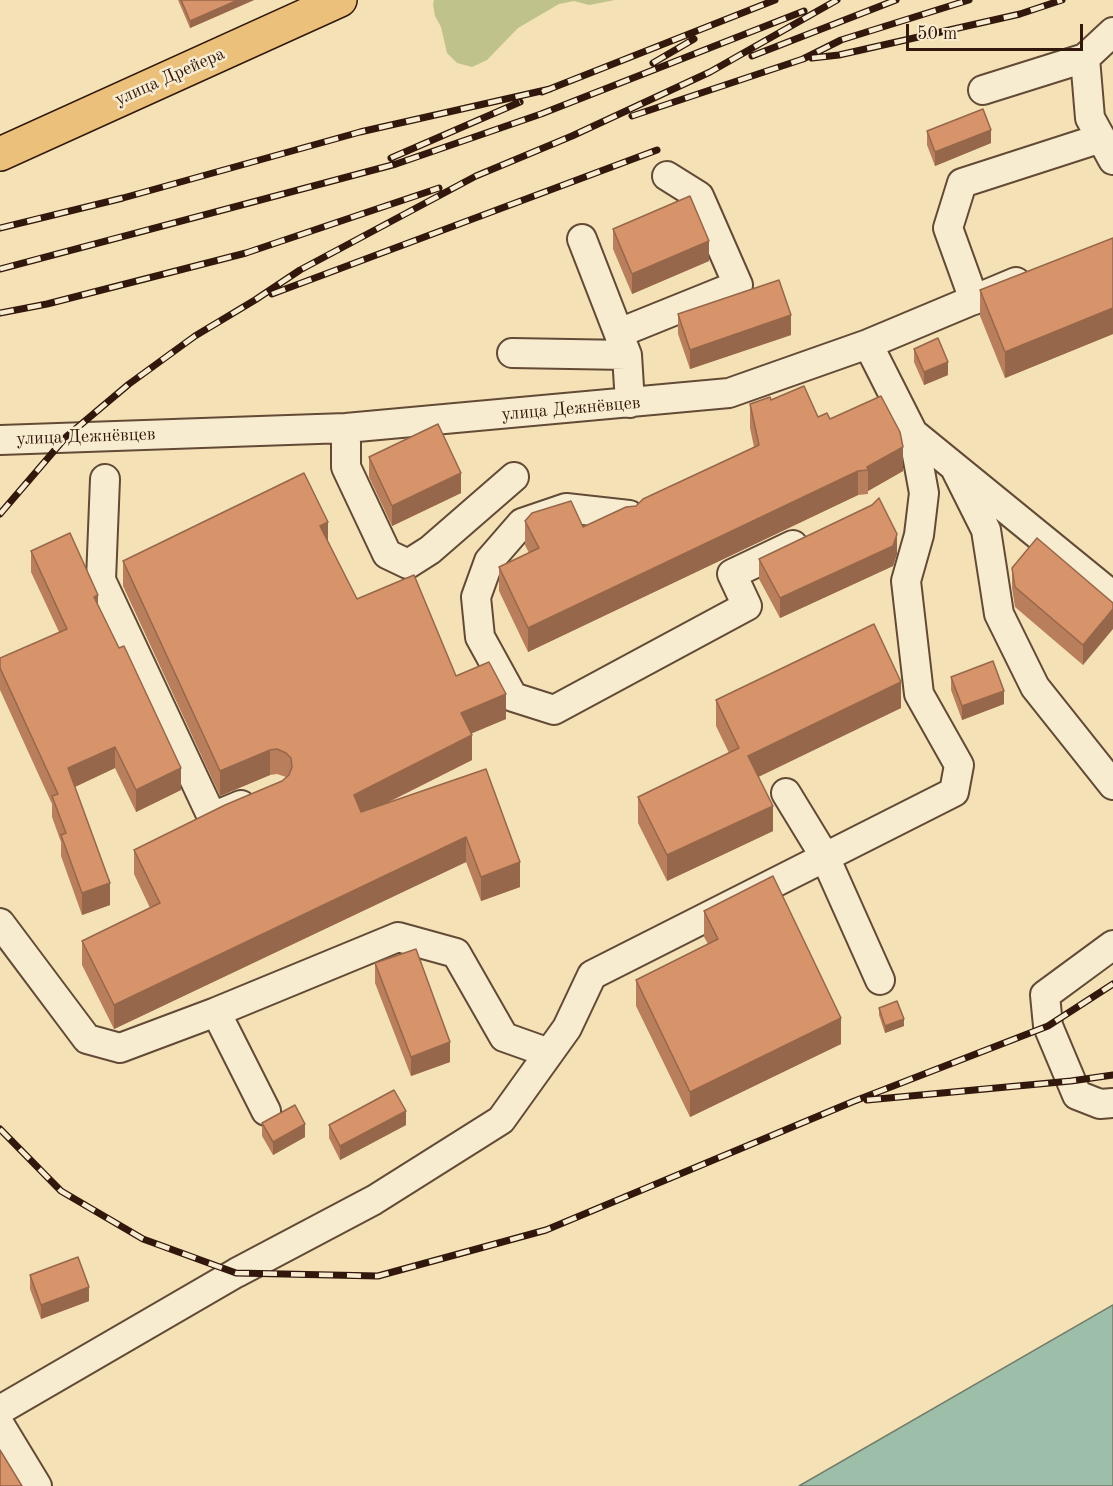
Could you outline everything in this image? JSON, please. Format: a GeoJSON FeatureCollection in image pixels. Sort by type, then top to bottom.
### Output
{"type":"FeatureCollection","features":[{"type":"Feature","properties":{"kind":"main road","name":"улица Дрейера"},"geometry":{"type":"LineString","coordinates":[[0,154],[339,0]]}},
{"type":"Feature","properties":{"kind":"street"},"geometry":{"type":"LineString","coordinates":[[983,90],[1084,57],[1113,32]]}},
{"type":"Feature","properties":{"kind":"street"},"geometry":{"type":"LineString","coordinates":[[1084,57],[1090,118],[1107,148]]}},
{"type":"Feature","properties":{"kind":"street"},"geometry":{"type":"LineString","coordinates":[[974,300],[948,228],[962,183],[1092,141],[1107,148]]}},
{"type":"Feature","properties":{"kind":"street"},"geometry":{"type":"LineString","coordinates":[[512,353],[623,344],[738,285],[699,196],[667,176]]}},
{"type":"Feature","properties":{"kind":"street"},"geometry":{"type":"LineString","coordinates":[[582,239],[623,344],[630,403]]}},
{"type":"Feature","properties":{"kind":"street","name":"улица Дежнёвцев"},"geometry":{"type":"LineString","coordinates":[[0,440],[346,428],[729,393],[868,344],[1038,273]]}},
{"type":"Feature","properties":{"kind":"street"},"geometry":{"type":"LineString","coordinates":[[0,1410],[236,1273],[374,1200],[501,1120],[567,1028],[592,975],[954,792],[959,765],[919,694],[917,683],[906,582],[920,535],[924,493],[914,433],[868,344]]}},
{"type":"Feature","properties":{"kind":"street"},"geometry":{"type":"LineString","coordinates":[[346,428],[346,467],[387,554],[408,564],[430,550],[514,477]]}},
{"type":"Feature","properties":{"kind":"street"},"geometry":{"type":"LineString","coordinates":[[914,433],[1113,596]]}},
{"type":"Feature","properties":{"kind":"street"},"geometry":{"type":"LineString","coordinates":[[955,468],[986,531],[999,614],[1035,687],[1113,785]]}},
{"type":"Feature","properties":{"kind":"street"},"geometry":{"type":"LineString","coordinates":[[105,479],[101,580],[212,817],[265,795]]}},
{"type":"Feature","properties":{"kind":"street"},"geometry":{"type":"LineString","coordinates":[[629,515],[566,508],[522,523],[489,561],[476,597],[480,637],[513,697],[554,710],[747,606],[732,574],[814,535]]}},
{"type":"Feature","properties":{"kind":"street"},"geometry":{"type":"LineString","coordinates":[[786,793],[825,857],[880,980]]}},
{"type":"Feature","properties":{"kind":"street"},"geometry":{"type":"LineString","coordinates":[[0,923],[87,1039],[120,1048],[216,1012],[398,937],[456,954],[504,1037],[549,1053]]}},
{"type":"Feature","properties":{"kind":"street"},"geometry":{"type":"LineString","coordinates":[[1113,945],[1045,995],[1048,1026],[1077,1095],[1100,1104],[1113,1103]]}},
{"type":"Feature","properties":{"kind":"street"},"geometry":{"type":"LineString","coordinates":[[216,1012],[266,1111]]}},
{"type":"Feature","properties":{"kind":"street"},"geometry":{"type":"LineString","coordinates":[[0,1425],[38,1486]]}},
{"type":"Feature","properties":{"kind":"green space"},"geometry":{"type":"Polygon","coordinates":[[[434,0],[615,0],[589,5],[574,1],[559,4],[518,28],[487,60],[472,67],[457,63],[447,53],[441,27],[435,16],[434,0]]]}},
{"type":"Feature","properties":{"kind":"shaded area"},"geometry":{"type":"Polygon","coordinates":[[[1113,1305],[1113,1486],[799,1486],[1113,1305]]]}},
{"type":"Feature","properties":{"kind":"building"},"geometry":{"type":"Polygon","coordinates":[[[181,0],[238,0],[190,21],[181,0]]]}},
{"type":"Feature","properties":{"kind":"building"},"geometry":{"type":"Polygon","coordinates":[[[983,109],[991,130],[935,152],[927,131],[983,109]]]}},
{"type":"Feature","properties":{"kind":"building"},"geometry":{"type":"Polygon","coordinates":[[[690,196],[709,241],[632,274],[613,229],[690,196]]]}},
{"type":"Feature","properties":{"kind":"building"},"geometry":{"type":"Polygon","coordinates":[[[1113,238],[1113,308],[1005,352],[980,290],[1113,238]]]}},
{"type":"Feature","properties":{"kind":"building"},"geometry":{"type":"Polygon","coordinates":[[[779,280],[791,315],[690,350],[678,314],[779,280]]]}},
{"type":"Feature","properties":{"kind":"building"},"geometry":{"type":"Polygon","coordinates":[[[938,338],[948,362],[924,372],[914,349],[938,338]]]}},
{"type":"Feature","properties":{"kind":"building"},"geometry":{"type":"Polygon","coordinates":[[[804,386],[818,417],[827,413],[830,419],[881,396],[900,432],[903,447],[867,467],[868,470],[858,471],[528,628],[499,567],[539,548],[525,521],[532,513],[571,501],[583,527],[626,507],[636,506],[643,499],[759,445],[750,404],[770,397],[771,400],[804,386]]]}},
{"type":"Feature","properties":{"kind":"building"},"geometry":{"type":"Polygon","coordinates":[[[438,424],[461,473],[392,506],[369,457],[438,424]]]}},
{"type":"Feature","properties":{"kind":"building"},"geometry":{"type":"Polygon","coordinates":[[[304,473],[328,522],[320,526],[357,599],[414,575],[456,676],[489,662],[506,694],[461,713],[472,735],[354,795],[361,812],[486,769],[520,862],[481,877],[466,837],[114,1005],[82,941],[160,903],[134,850],[225,805],[282,781],[289,775],[292,767],[291,758],[277,749],[220,771],[123,561],[304,473]]]}},
{"type":"Feature","properties":{"kind":"building"},"geometry":{"type":"Polygon","coordinates":[[[879,498],[897,534],[893,546],[780,598],[759,559],[872,505],[879,498]]]}},
{"type":"Feature","properties":{"kind":"building"},"geometry":{"type":"Polygon","coordinates":[[[70,533],[98,595],[94,597],[119,648],[124,646],[181,768],[136,790],[115,747],[68,768],[110,883],[82,893],[61,835],[66,833],[52,796],[58,794],[0,668],[0,658],[67,629],[31,551],[70,533]]]}},
{"type":"Feature","properties":{"kind":"building"},"geometry":{"type":"Polygon","coordinates":[[[1037,538],[1113,603],[1113,609],[1083,645],[1015,587],[1012,568],[1037,538]]]}},
{"type":"Feature","properties":{"kind":"building"},"geometry":{"type":"Polygon","coordinates":[[[874,624],[901,682],[748,756],[773,806],[667,855],[638,797],[739,748],[716,700],[874,624]]]}},
{"type":"Feature","properties":{"kind":"building"},"geometry":{"type":"Polygon","coordinates":[[[993,661],[1004,691],[962,706],[951,677],[993,661]]]}},
{"type":"Feature","properties":{"kind":"building"},"geometry":{"type":"Polygon","coordinates":[[[773,876],[841,1018],[690,1092],[636,980],[718,939],[704,911],[773,876]]]}},
{"type":"Feature","properties":{"kind":"building"},"geometry":{"type":"Polygon","coordinates":[[[416,949],[450,1042],[411,1057],[375,963],[416,949]]]}},
{"type":"Feature","properties":{"kind":"building"},"geometry":{"type":"Polygon","coordinates":[[[897,1001],[904,1019],[885,1026],[879,1008],[897,1001]]]}},
{"type":"Feature","properties":{"kind":"building"},"geometry":{"type":"Polygon","coordinates":[[[394,1090],[406,1111],[340,1146],[329,1125],[394,1090]]]}},
{"type":"Feature","properties":{"kind":"building"},"geometry":{"type":"Polygon","coordinates":[[[295,1105],[305,1124],[273,1142],[262,1123],[295,1105]]]}},
{"type":"Feature","properties":{"kind":"building"},"geometry":{"type":"Polygon","coordinates":[[[78,1257],[89,1287],[41,1305],[30,1275],[78,1257]]]}},
{"type":"Feature","properties":{"kind":"building"},"geometry":{"type":"Polygon","coordinates":[[[0,1450],[22,1486],[0,1486],[0,1450]]]}},
{"type":"Feature","properties":{"kind":"railway"},"geometry":{"type":"LineString","coordinates":[[542,92],[775,0]]}},
{"type":"Feature","properties":{"kind":"railway"},"geometry":{"type":"LineString","coordinates":[[0,514],[66,437],[129,384],[195,336],[300,270],[476,176],[572,136],[710,72],[837,0]]}},
{"type":"Feature","properties":{"kind":"railway"},"geometry":{"type":"LineString","coordinates":[[752,56],[896,0]]}},
{"type":"Feature","properties":{"kind":"railway"},"geometry":{"type":"LineString","coordinates":[[632,116],[803,59],[841,40],[969,0]]}},
{"type":"Feature","properties":{"kind":"railway"},"geometry":{"type":"LineString","coordinates":[[812,58],[839,55],[1020,14],[1062,0]]}},
{"type":"Feature","properties":{"kind":"railway"},"geometry":{"type":"LineString","coordinates":[[0,269],[396,164],[541,114],[804,11]]}},
{"type":"Feature","properties":{"kind":"railway"},"geometry":{"type":"LineString","coordinates":[[653,63],[694,39]]}},
{"type":"Feature","properties":{"kind":"railway"},"geometry":{"type":"LineString","coordinates":[[0,228],[123,198],[360,132],[550,89]]}},
{"type":"Feature","properties":{"kind":"railway"},"geometry":{"type":"LineString","coordinates":[[391,158],[520,102]]}},
{"type":"Feature","properties":{"kind":"railway"},"geometry":{"type":"LineString","coordinates":[[272,294],[657,150]]}},
{"type":"Feature","properties":{"kind":"railway"},"geometry":{"type":"LineString","coordinates":[[0,313],[47,304],[246,253],[439,188]]}},
{"type":"Feature","properties":{"kind":"railway"},"geometry":{"type":"LineString","coordinates":[[0,1129],[61,1191],[143,1239],[236,1273],[378,1276],[546,1230],[852,1102],[1048,1026],[1113,984]]}},
{"type":"Feature","properties":{"kind":"railway"},"geometry":{"type":"LineString","coordinates":[[867,1100],[1113,1075]]}}]}
